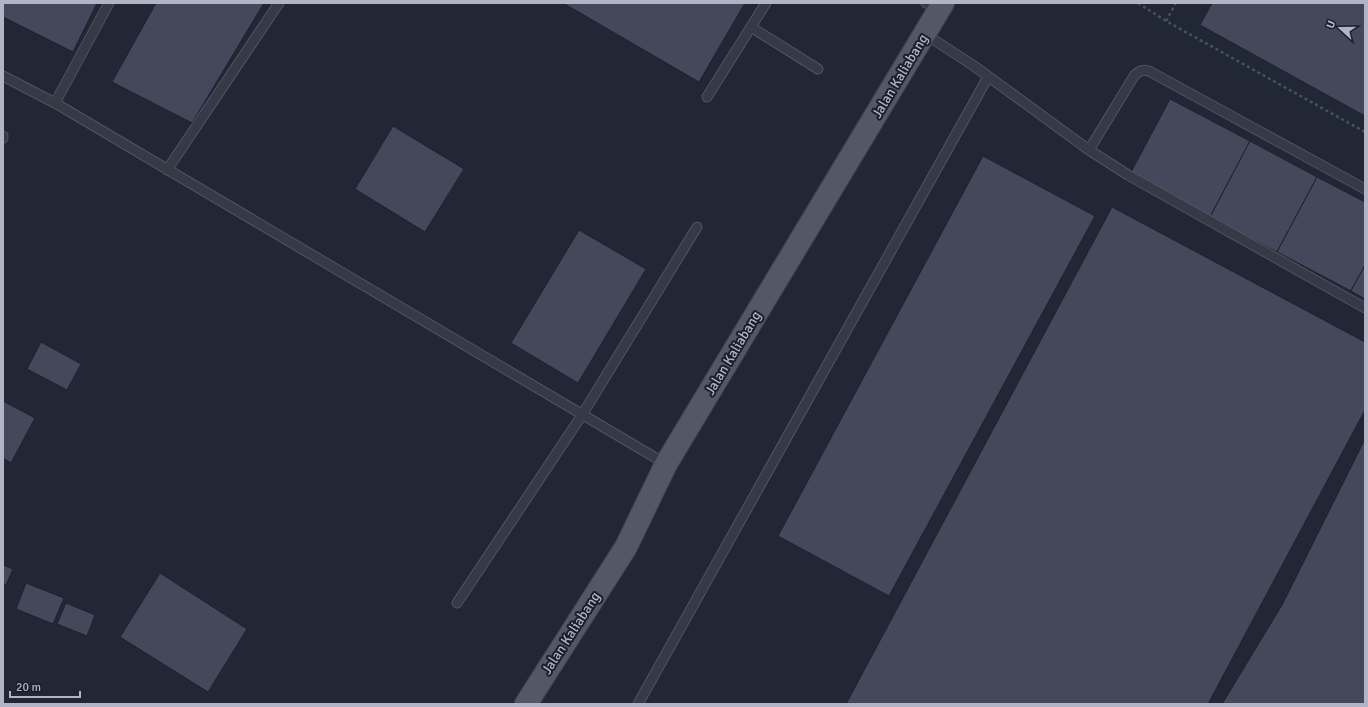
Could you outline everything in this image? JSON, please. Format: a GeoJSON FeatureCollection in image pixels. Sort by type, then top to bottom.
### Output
{"type":"FeatureCollection","features":[{"type":"Feature","properties":{"kind":"main road","name":"Jalan Kaliabang"},"geometry":{"type":"LineString","coordinates":[[526,704],[626,547],[666,464],[925,34],[936,5]]}},
{"type":"Feature","properties":{"kind":"lane"},"geometry":{"type":"LineString","coordinates":[[55,103],[109,3]]}},
{"type":"Feature","properties":{"kind":"lane"},"geometry":{"type":"LineString","coordinates":[[168,170],[279,3]]}},
{"type":"Feature","properties":{"kind":"lane"},"geometry":{"type":"LineString","coordinates":[[707,97],[766,3]]}},
{"type":"Feature","properties":{"kind":"lane"},"geometry":{"type":"LineString","coordinates":[[751,27],[818,69]]}},
{"type":"Feature","properties":{"kind":"lane"},"geometry":{"type":"LineString","coordinates":[[925,34],[988,77],[1089,150],[1128,175],[1365,308]]}},
{"type":"Feature","properties":{"kind":"lane"},"geometry":{"type":"LineString","coordinates":[[1089,150],[1134,76],[1140,70],[1144,70],[1149,71],[1365,189]]}},
{"type":"Feature","properties":{"kind":"lane"},"geometry":{"type":"LineString","coordinates":[[3,76],[55,103],[582,416],[666,464]]}},
{"type":"Feature","properties":{"kind":"lane"},"geometry":{"type":"LineString","coordinates":[[638,704],[988,77]]}},
{"type":"Feature","properties":{"kind":"lane"},"geometry":{"type":"LineString","coordinates":[[457,603],[582,416],[696,227]]}},
{"type":"Feature","properties":{"kind":"path"},"geometry":{"type":"LineString","coordinates":[[1138,3],[1166,21],[1365,132]]}},
{"type":"Feature","properties":{"kind":"path"},"geometry":{"type":"LineString","coordinates":[[1166,21],[1176,3]]}},
{"type":"Feature","properties":{"kind":"building"},"geometry":{"type":"Polygon","coordinates":[[[3,3],[97,3],[73,52],[3,17],[3,3]]]}},
{"type":"Feature","properties":{"kind":"building"},"geometry":{"type":"Polygon","coordinates":[[[156,3],[264,3],[192,123],[112,82],[156,3]]]}},
{"type":"Feature","properties":{"kind":"building"},"geometry":{"type":"Polygon","coordinates":[[[563,3],[745,3],[699,82],[563,3]]]}},
{"type":"Feature","properties":{"kind":"building"},"geometry":{"type":"Polygon","coordinates":[[[1212,3],[1365,3],[1365,116],[1200,25],[1212,3]]]}},
{"type":"Feature","properties":{"kind":"building"},"geometry":{"type":"Polygon","coordinates":[[[1170,99],[1250,141],[1210,217],[1130,174],[1170,99]]]}},
{"type":"Feature","properties":{"kind":"building"},"geometry":{"type":"Polygon","coordinates":[[[393,126],[464,169],[425,232],[355,189],[393,126]]]}},
{"type":"Feature","properties":{"kind":"building"},"geometry":{"type":"Polygon","coordinates":[[[1250,141],[1317,177],[1277,252],[1210,217],[1250,141]]]}},
{"type":"Feature","properties":{"kind":"building"},"geometry":{"type":"Polygon","coordinates":[[[983,156],[1095,216],[889,596],[778,536],[983,156]]]}},
{"type":"Feature","properties":{"kind":"building"},"geometry":{"type":"Polygon","coordinates":[[[1317,177],[1365,202],[1365,265],[1351,291],[1277,252],[1317,177]]]}},
{"type":"Feature","properties":{"kind":"building"},"geometry":{"type":"Polygon","coordinates":[[[1112,207],[1365,342],[1365,410],[1208,704],[846,704],[1112,207]]]}},
{"type":"Feature","properties":{"kind":"building"},"geometry":{"type":"Polygon","coordinates":[[[579,230],[646,269],[578,383],[511,343],[579,230]]]}},
{"type":"Feature","properties":{"kind":"building"},"geometry":{"type":"Polygon","coordinates":[[[1365,265],[1365,299],[1351,291],[1365,265]]]}},
{"type":"Feature","properties":{"kind":"building"},"geometry":{"type":"Polygon","coordinates":[[[41,342],[81,364],[67,390],[27,369],[41,342]]]}},
{"type":"Feature","properties":{"kind":"building"},"geometry":{"type":"Polygon","coordinates":[[[3,401],[35,418],[11,463],[3,458],[3,401]]]}},
{"type":"Feature","properties":{"kind":"building"},"geometry":{"type":"Polygon","coordinates":[[[1365,439],[1365,704],[1222,704],[1282,605],[1365,439]]]}},
{"type":"Feature","properties":{"kind":"building"},"geometry":{"type":"Polygon","coordinates":[[[3,565],[13,569],[6,585],[3,583],[3,565]]]}},
{"type":"Feature","properties":{"kind":"building"},"geometry":{"type":"Polygon","coordinates":[[[160,573],[247,629],[208,692],[120,637],[160,573]]]}},
{"type":"Feature","properties":{"kind":"building"},"geometry":{"type":"Polygon","coordinates":[[[26,583],[64,598],[53,624],[16,609],[26,583]]]}},
{"type":"Feature","properties":{"kind":"building"},"geometry":{"type":"Polygon","coordinates":[[[66,603],[95,615],[87,636],[57,624],[66,603]]]}}]}
